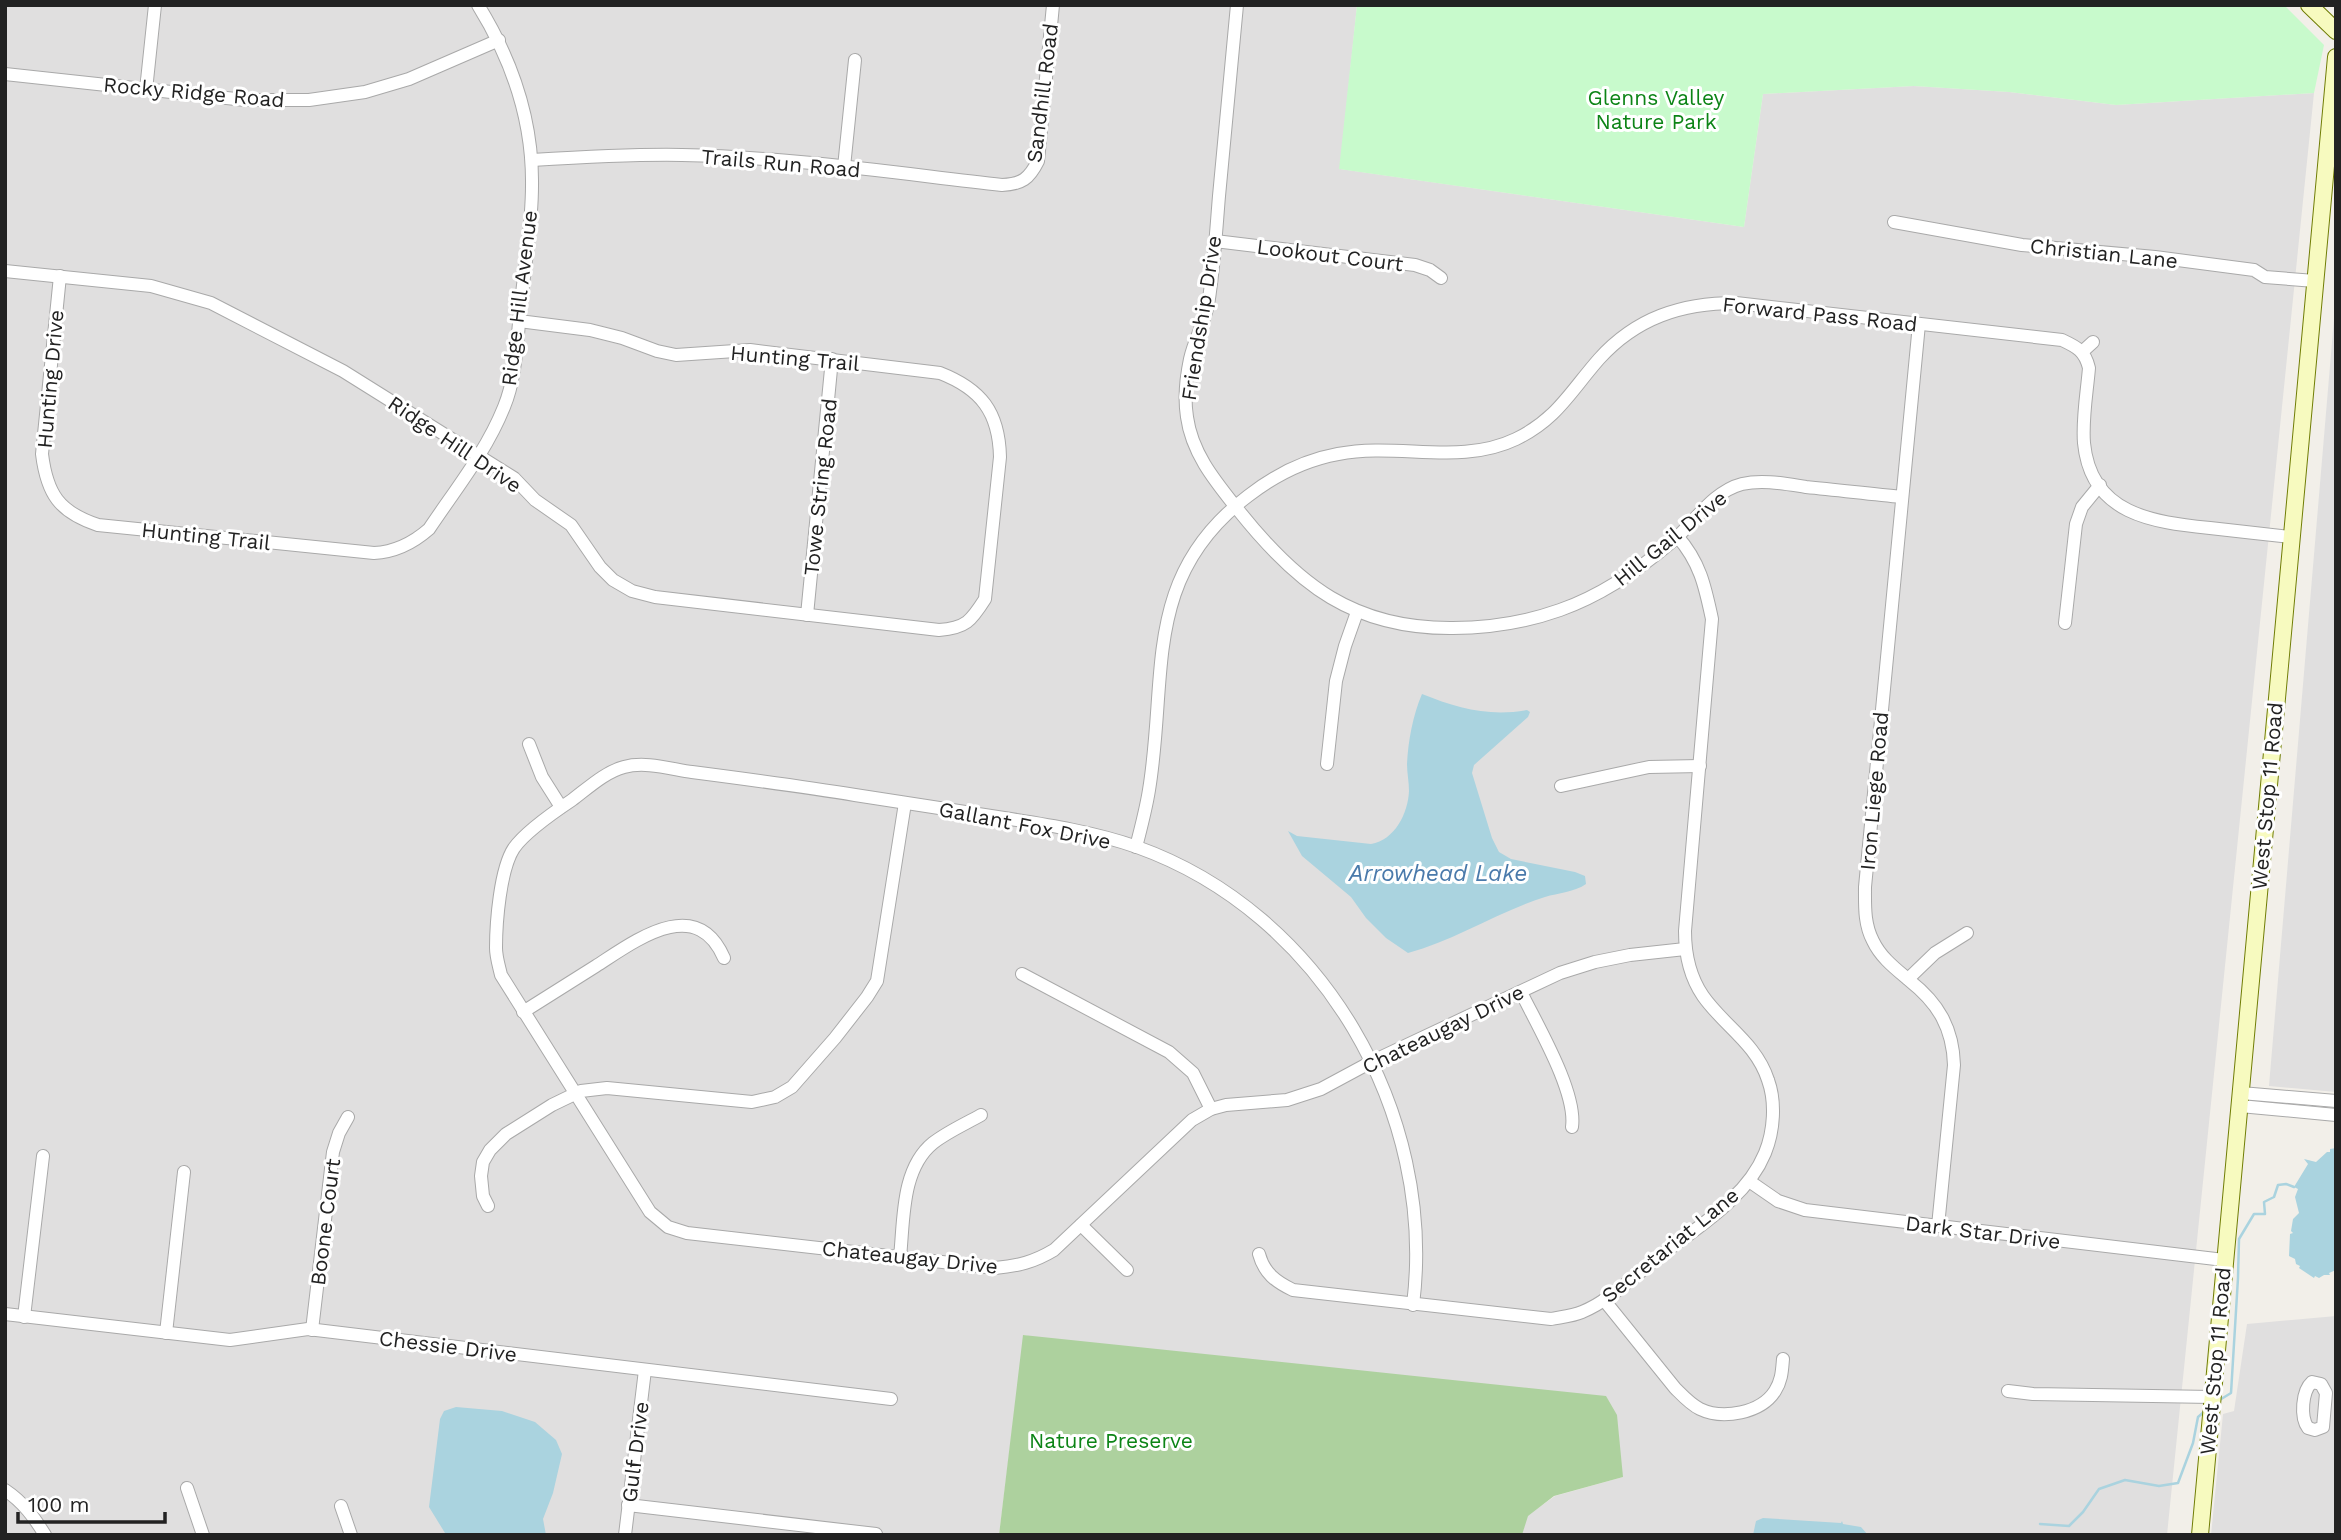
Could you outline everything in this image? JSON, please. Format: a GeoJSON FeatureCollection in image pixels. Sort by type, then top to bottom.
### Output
{"type":"FeatureCollection","features":[{"type":"Feature","properties":{"kind":"main road"},"geometry":{"type":"LineString","coordinates":[[2309,5],[2336,31]]}},
{"type":"Feature","properties":{"kind":"main road","name":"West Stop 11 Road"},"geometry":{"type":"LineString","coordinates":[[2200,1535],[2336,57]]}},
{"type":"Feature","properties":{"kind":"street"},"geometry":{"type":"LineString","coordinates":[[146,90],[155,5]]}},
{"type":"Feature","properties":{"kind":"street","name":"Ridge Hill Avenue"},"geometry":{"type":"LineString","coordinates":[[383,552],[415,541],[429,529],[492,435],[505,405],[511,382],[533,188],[532,160],[519,90],[499,40],[478,5]]}},
{"type":"Feature","properties":{"kind":"street","name":"Sandhill Road"},"geometry":{"type":"LineString","coordinates":[[1028,179],[1038,161],[1053,5]]}},
{"type":"Feature","properties":{"kind":"street","name":"Friendship Drive"},"geometry":{"type":"LineString","coordinates":[[1235,506],[1204,465],[1192,440],[1185,390],[1190,359],[1208,307],[1237,5]]}},
{"type":"Feature","properties":{"kind":"street","name":"Rocky Ridge Road"},"geometry":{"type":"LineString","coordinates":[[5,74],[245,100],[309,100],[366,92],[409,79],[499,40]]}},
{"type":"Feature","properties":{"kind":"street"},"geometry":{"type":"LineString","coordinates":[[844,167],[855,60]]}},
{"type":"Feature","properties":{"kind":"street","name":"Trails Run Road"},"geometry":{"type":"LineString","coordinates":[[532,160],[610,155],[682,155],[754,158],[1002,185],[1015,185],[1028,179]]}},
{"type":"Feature","properties":{"kind":"street","name":"Christian Lane"},"geometry":{"type":"LineString","coordinates":[[1894,222],[2022,245],[2155,257],[2254,270],[2265,276],[2315,281]]}},
{"type":"Feature","properties":{"kind":"street","name":"Lookout Court"},"geometry":{"type":"LineString","coordinates":[[1215,241],[1415,265],[1430,270],[1441,278]]}},
{"type":"Feature","properties":{"kind":"street","name":"Ridge Hill Drive"},"geometry":{"type":"LineString","coordinates":[[5,271],[151,286],[211,303],[343,371],[514,478],[535,500],[571,525],[600,567],[613,580],[632,591],[654,597],[939,630],[953,629],[969,621]]}},
{"type":"Feature","properties":{"kind":"street","name":"Hunting Drive"},"geometry":{"type":"LineString","coordinates":[[47,482],[42,454],[60,276]]}},
{"type":"Feature","properties":{"kind":"street","name":"Forward Pass Road"},"geometry":{"type":"LineString","coordinates":[[1235,506],[1263,484],[1287,471],[1339,454],[1385,449],[1461,453],[1484,450],[1514,440],[1555,413],[1599,359],[1625,334],[1657,316],[1686,306],[1735,303],[2062,340],[2082,352]]}},
{"type":"Feature","properties":{"kind":"street","name":"Hunting Trail"},"geometry":{"type":"LineString","coordinates":[[519,321],[590,330],[676,355],[750,350],[940,373],[961,381],[982,399],[996,424],[1000,457],[985,599],[969,621]]}},
{"type":"Feature","properties":{"kind":"street","name":"Iron Liege Road"},"geometry":{"type":"LineString","coordinates":[[1919,324],[1866,873],[1865,919],[1873,941],[1888,964],[1926,993],[1949,1028],[1954,1065],[1938,1226]]}},
{"type":"Feature","properties":{"kind":"street"},"geometry":{"type":"LineString","coordinates":[[2093,342],[2082,352],[2090,368],[2084,446],[2093,473],[2112,500],[2131,513],[2158,522],[2290,537]]}},
{"type":"Feature","properties":{"kind":"street","name":"Towe String Road"},"geometry":{"type":"LineString","coordinates":[[807,615],[832,359]]}},
{"type":"Feature","properties":{"kind":"street","name":"Hunting Trail"},"geometry":{"type":"LineString","coordinates":[[47,482],[55,498],[68,512],[98,525],[383,552]]}},
{"type":"Feature","properties":{"kind":"street","name":"Hill Gail Drive"},"geometry":{"type":"LineString","coordinates":[[1235,506],[1265,544],[1292,569],[1328,597],[1357,612],[1384,621],[1426,628],[1481,628],[1522,621],[1561,610],[1607,589],[1642,566],[1717,497],[1743,484],[1768,482],[1902,497]]}},
{"type":"Feature","properties":{"kind":"street"},"geometry":{"type":"LineString","coordinates":[[2065,623],[2076,524],[2082,506],[2100,485]]}},
{"type":"Feature","properties":{"kind":"street"},"geometry":{"type":"LineString","coordinates":[[1136,847],[1149,789],[1162,648],[1168,612],[1179,582],[1198,546],[1235,506]]}},
{"type":"Feature","properties":{"kind":"street","name":"Secretariat Lane"},"geometry":{"type":"LineString","coordinates":[[1259,1254],[1261,1263],[1270,1276],[1293,1290],[1551,1319],[1581,1313],[1604,1300],[1731,1201],[1749,1181],[1765,1153],[1772,1127],[1769,1081],[1750,1045],[1704,998],[1694,981],[1685,949],[1712,619],[1704,579],[1696,562],[1677,536]]}},
{"type":"Feature","properties":{"kind":"street"},"geometry":{"type":"LineString","coordinates":[[1327,764],[1336,681],[1357,612]]}},
{"type":"Feature","properties":{"kind":"street"},"geometry":{"type":"LineString","coordinates":[[529,744],[542,778],[562,807]]}},
{"type":"Feature","properties":{"kind":"street","name":"Gallant Fox Drive"},"geometry":{"type":"LineString","coordinates":[[562,807],[610,772],[638,765],[777,783],[1071,829],[1136,847],[1172,862],[1210,883],[1244,906],[1298,954],[1330,992],[1373,1061],[1397,1121],[1410,1179],[1416,1260],[1413,1305]]}},
{"type":"Feature","properties":{"kind":"street"},"geometry":{"type":"LineString","coordinates":[[1561,786],[1649,767],[1700,766]]}},
{"type":"Feature","properties":{"kind":"street"},"geometry":{"type":"LineString","coordinates":[[488,1206],[481,1176],[483,1162],[490,1150],[506,1134],[575,1094],[607,1087],[752,1102],[775,1097],[792,1087],[835,1038],[877,981],[905,803]]}},
{"type":"Feature","properties":{"kind":"street","name":"Chateaugay Drive"},"geometry":{"type":"LineString","coordinates":[[562,807],[514,848],[503,874],[496,950],[501,975],[650,1212],[668,1227],[687,1233],[995,1268],[1022,1265],[1054,1250],[1192,1121],[1211,1109],[1305,1096],[1373,1061],[1560,974],[1595,962],[1685,949]]}},
{"type":"Feature","properties":{"kind":"street"},"geometry":{"type":"LineString","coordinates":[[523,1012],[644,936],[670,926],[692,926],[712,937],[724,958]]}},
{"type":"Feature","properties":{"kind":"street"},"geometry":{"type":"LineString","coordinates":[[1908,979],[1935,953],[1967,933]]}},
{"type":"Feature","properties":{"kind":"street"},"geometry":{"type":"LineString","coordinates":[[1022,974],[1170,1052],[1193,1073],[1211,1109]]}},
{"type":"Feature","properties":{"kind":"street"},"geometry":{"type":"LineString","coordinates":[[1521,992],[1567,1090],[1573,1118],[1572,1127]]}},
{"type":"Feature","properties":{"kind":"street"},"geometry":{"type":"LineString","coordinates":[[2241,1099],[2336,1101]]}},
{"type":"Feature","properties":{"kind":"street"},"geometry":{"type":"LineString","coordinates":[[2241,1099],[2336,1115]]}},
{"type":"Feature","properties":{"kind":"street"},"geometry":{"type":"LineString","coordinates":[[900,1257],[908,1186],[916,1164],[932,1144],[981,1115]]}},
{"type":"Feature","properties":{"kind":"street","name":"Boone Court"},"geometry":{"type":"LineString","coordinates":[[312,1330],[332,1152],[348,1117]]}},
{"type":"Feature","properties":{"kind":"street"},"geometry":{"type":"LineString","coordinates":[[24,1317],[43,1156]]}},
{"type":"Feature","properties":{"kind":"street"},"geometry":{"type":"LineString","coordinates":[[166,1333],[184,1172]]}},
{"type":"Feature","properties":{"kind":"street","name":"Dark Star Drive"},"geometry":{"type":"LineString","coordinates":[[1749,1181],[1778,1200],[1805,1210],[2224,1261]]}},
{"type":"Feature","properties":{"kind":"street"},"geometry":{"type":"LineString","coordinates":[[1081,1225],[1126,1270]]}},
{"type":"Feature","properties":{"kind":"street"},"geometry":{"type":"LineString","coordinates":[[1604,1300],[1675,1388],[1687,1401],[1703,1410],[1721,1415],[1740,1413],[1761,1405],[1774,1393],[1782,1376],[1783,1359]]}},
{"type":"Feature","properties":{"kind":"street","name":"Chessie Drive"},"geometry":{"type":"LineString","coordinates":[[5,1314],[234,1340],[312,1330],[891,1399]]}},
{"type":"Feature","properties":{"kind":"street","name":"Gulf Drive"},"geometry":{"type":"LineString","coordinates":[[625,1535],[645,1370]]}},
{"type":"Feature","properties":{"kind":"street"},"geometry":{"type":"LineString","coordinates":[[2008,1391],[2033,1394],[2212,1396]]}},
{"type":"Feature","properties":{"kind":"street"},"geometry":{"type":"LineString","coordinates":[[187,1488],[203,1535]]}},
{"type":"Feature","properties":{"kind":"street"},"geometry":{"type":"LineString","coordinates":[[5,1490],[33,1515],[45,1535]]}},
{"type":"Feature","properties":{"kind":"street"},"geometry":{"type":"LineString","coordinates":[[628,1505],[876,1534]]}},
{"type":"Feature","properties":{"kind":"street"},"geometry":{"type":"LineString","coordinates":[[341,1506],[351,1535]]}},
{"type":"Feature","properties":{"kind":"shaded area"},"geometry":{"type":"Polygon","coordinates":[[[5,5],[1357,5],[1340,169],[1744,227],[1763,94],[1914,86],[2009,92],[2116,105],[2314,93],[2167,1535],[1522,1535],[1527,1516],[1555,1496],[1623,1477],[1024,1335],[999,1535],[5,1535],[5,5]]]}},
{"type":"Feature","properties":{"kind":"shaded area"},"geometry":{"type":"Polygon","coordinates":[[[2336,295],[2336,1092],[2269,1086],[2336,295]]]}},
{"type":"Feature","properties":{"kind":"shaded area"},"geometry":{"type":"Polygon","coordinates":[[[2336,1316],[2336,1535],[2211,1535],[2223,1414],[2234,1411],[2247,1324],[2336,1316]]]}},
{"type":"Feature","properties":{"kind":"green space","name":"Glenns Valley Nature Park"},"geometry":{"type":"Polygon","coordinates":[[[1357,5],[2284,5],[2324,45],[2314,93],[2116,105],[2009,92],[1914,86],[1763,94],[1744,227],[1339,169],[1357,5]]]}},
{"type":"Feature","properties":{"kind":"green space","name":"Nature Preserve"},"geometry":{"type":"Polygon","coordinates":[[[1023,1335],[1606,1396],[1617,1415],[1623,1477],[1554,1496],[1528,1516],[1522,1535],[999,1535],[1023,1335]]]}},
{"type":"Feature","properties":{"kind":"water","name":"Arrowhead Lake"},"geometry":{"type":"Polygon","coordinates":[[[1422,694],[1473,710],[1530,712],[1528,717],[1474,765],[1472,773],[1492,838],[1499,852],[1511,859],[1575,872],[1585,876],[1586,884],[1572,891],[1528,903],[1408,953],[1386,938],[1366,918],[1351,897],[1302,856],[1288,831],[1297,836],[1371,844],[1387,837],[1393,831],[1403,816],[1408,799],[1408,746],[1422,694]]]}},
{"type":"Feature","properties":{"kind":"water"},"geometry":{"type":"Polygon","coordinates":[[[2336,1148],[2336,1270],[2329,1273],[2330,1275],[2314,1278],[2299,1268],[2295,1259],[2289,1256],[2293,1219],[2299,1213],[2295,1197],[2298,1189],[2294,1187],[2308,1164],[2304,1159],[2316,1162],[2330,1152],[2330,1149],[2336,1148]]]}},
{"type":"Feature","properties":{"kind":"water"},"geometry":{"type":"Polygon","coordinates":[[[456,1407],[502,1411],[535,1422],[556,1440],[562,1454],[553,1493],[543,1519],[546,1535],[445,1533],[429,1507],[440,1419],[444,1411],[456,1407]]]}},
{"type":"Feature","properties":{"kind":"water"},"geometry":{"type":"Polygon","coordinates":[[[1763,1518],[1842,1521],[1843,1524],[1861,1527],[1868,1535],[1753,1535],[1756,1521],[1763,1518]]]}},
{"type":"Feature","properties":{"kind":"waterway"},"geometry":{"type":"LineString","coordinates":[[2218,1401],[2231,1393],[2239,1239],[2254,1214],[2265,1214],[2264,1202],[2274,1197],[2278,1185],[2294,1187]]}},
{"type":"Feature","properties":{"kind":"waterway"},"geometry":{"type":"LineString","coordinates":[[2040,1524],[2069,1526],[2099,1489],[2125,1480],[2159,1486],[2178,1483],[2193,1443],[2198,1417],[2205,1411]]}}]}
